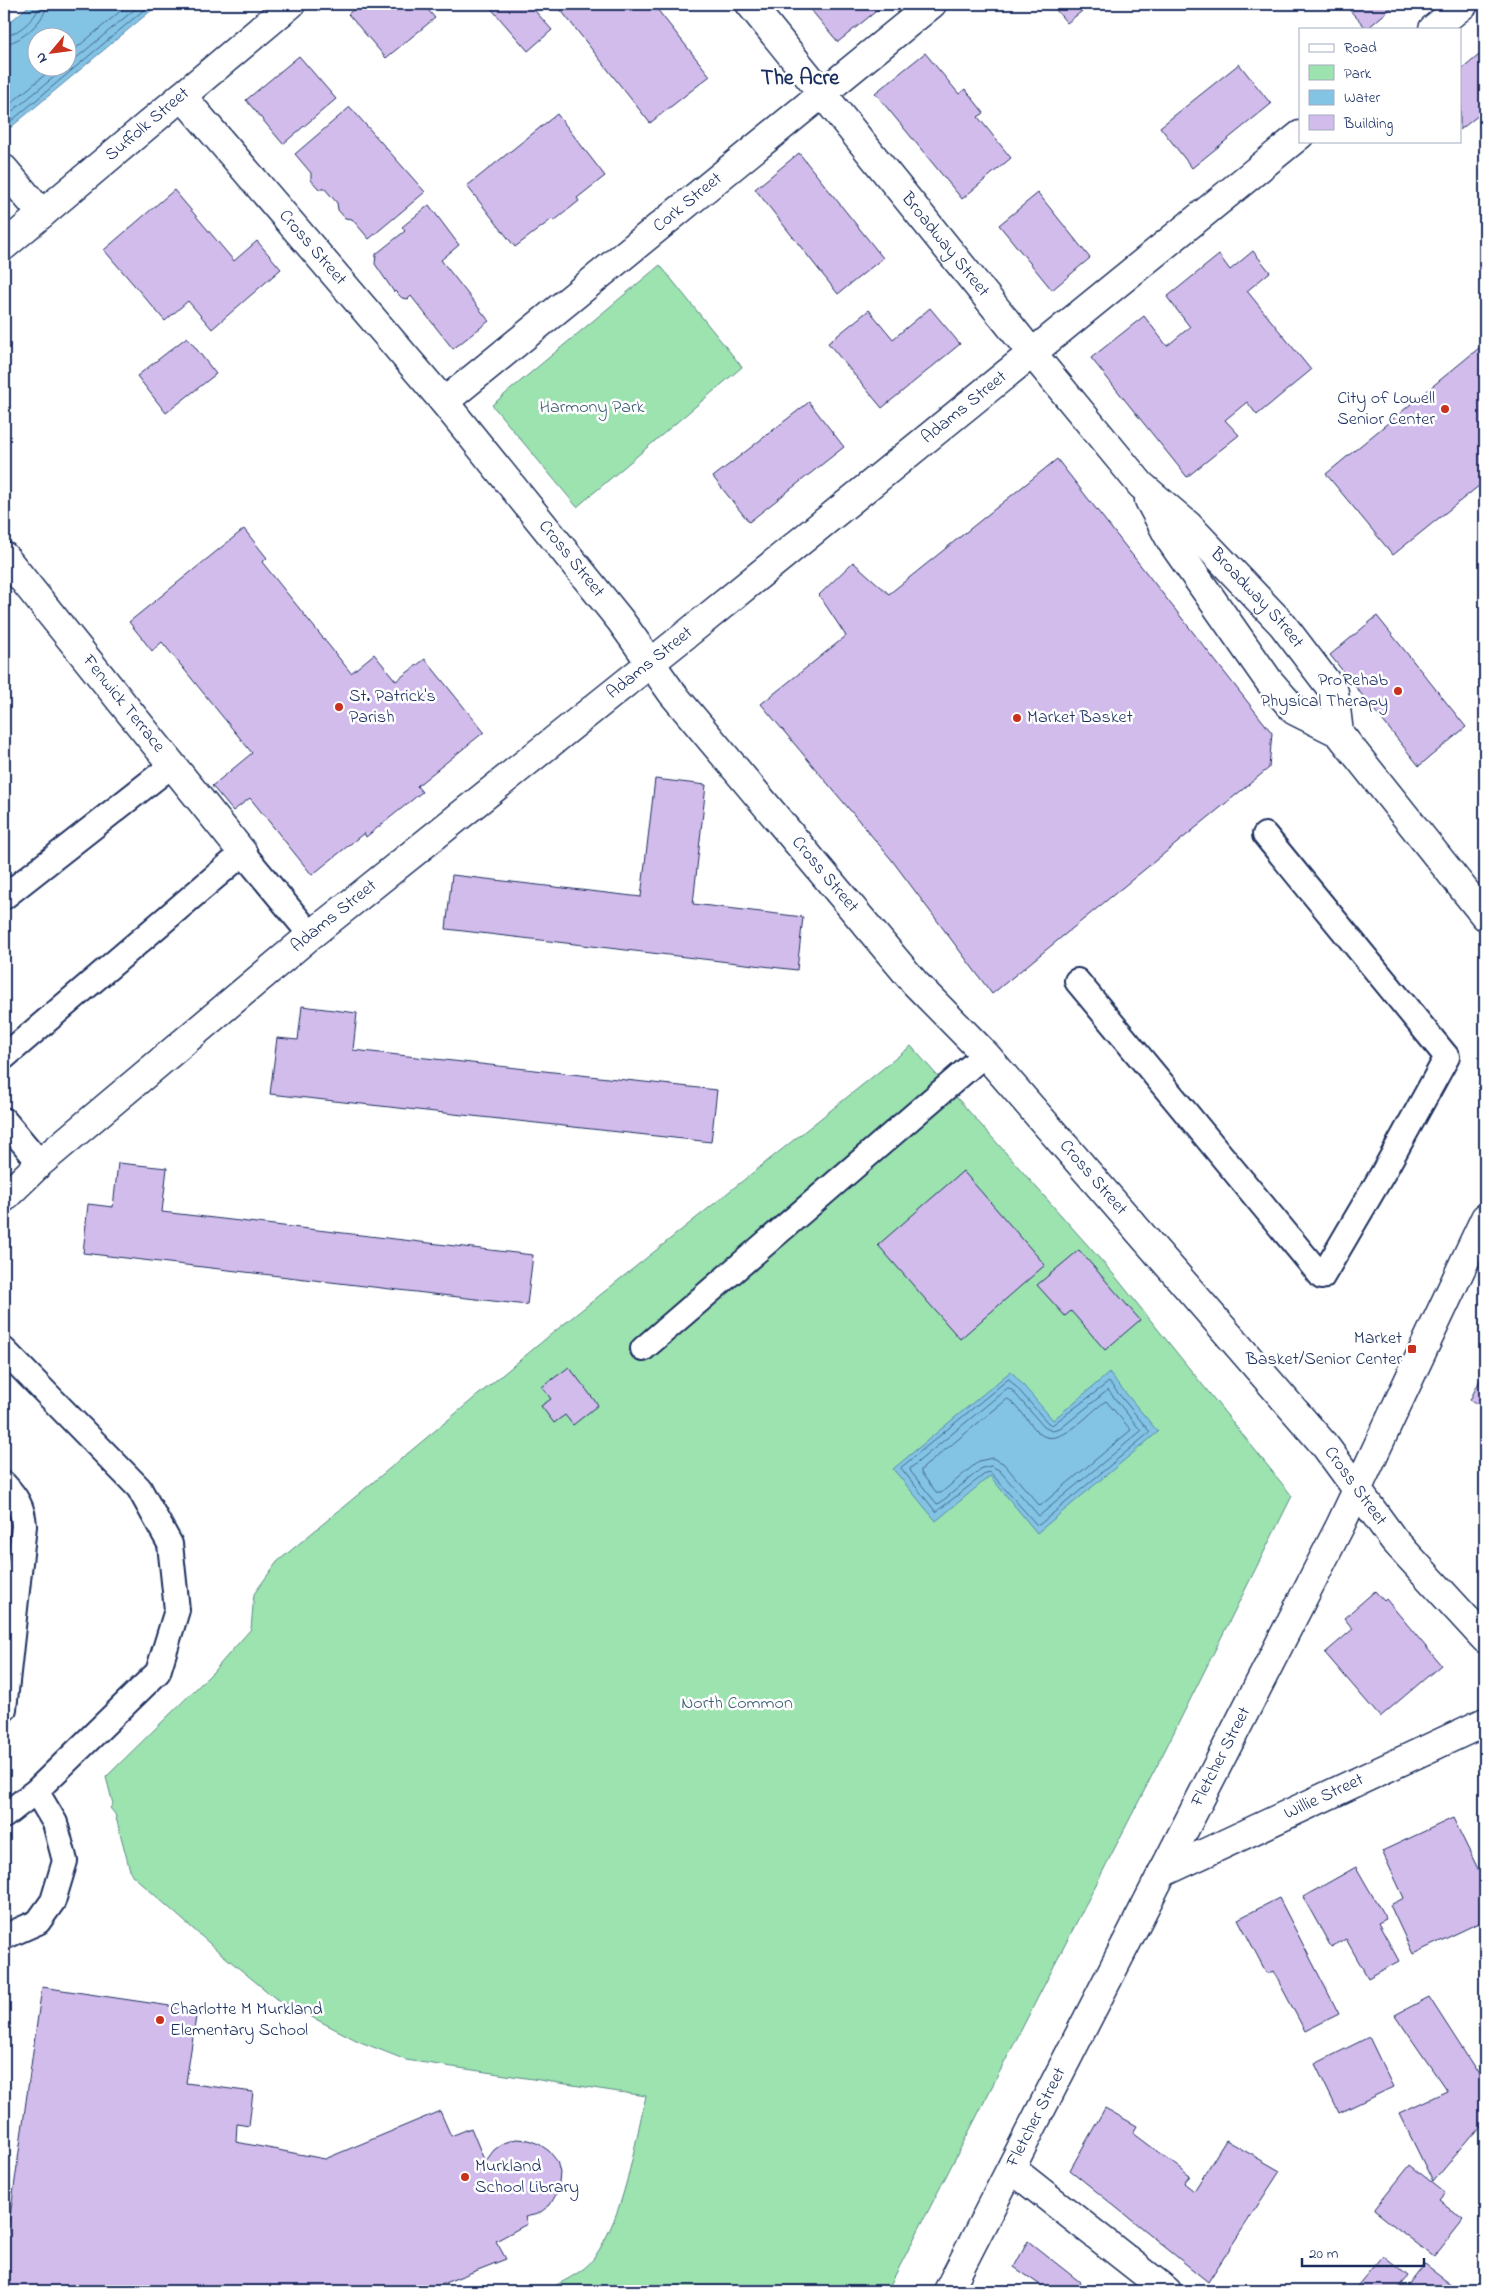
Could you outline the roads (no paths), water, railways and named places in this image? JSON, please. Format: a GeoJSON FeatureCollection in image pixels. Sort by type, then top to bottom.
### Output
{"type":"FeatureCollection","features":[{"type":"Feature","properties":{"kind":"street","name":"Suffolk Street"},"geometry":{"type":"LineString","coordinates":[[4,246],[291,4]]}},
{"type":"Feature","properties":{"kind":"street","name":"Broadway Street"},"geometry":{"type":"LineString","coordinates":[[750,4],[1141,485],[1188,525],[1282,624],[1334,692],[1340,733]]}},
{"type":"Feature","properties":{"kind":"street","name":"Cork Street"},"geometry":{"type":"LineString","coordinates":[[444,402],[932,4]]}},
{"type":"Feature","properties":{"kind":"street"},"geometry":{"type":"LineString","coordinates":[[1433,28],[1464,4]]}},
{"type":"Feature","properties":{"kind":"street","name":"Cross Street"},"geometry":{"type":"LineString","coordinates":[[182,96],[444,402],[615,613],[672,693],[915,983],[985,1054],[1326,1447],[1394,1540],[1485,1640]]}},
{"type":"Feature","properties":{"kind":"street","name":"Adams Street"},"geometry":{"type":"LineString","coordinates":[[4,1198],[40,1163],[311,936],[1299,136]]}},
{"type":"Feature","properties":{"kind":"street"},"geometry":{"type":"LineString","coordinates":[[4,168],[42,214]]}},
{"type":"Feature","properties":{"kind":"street","name":"Broadway Street"},"geometry":{"type":"LineString","coordinates":[[1141,485],[1171,541],[1269,681],[1295,711],[1340,733],[1485,916]]}},
{"type":"Feature","properties":{"kind":"street","name":"Fenwick Terrace"},"geometry":{"type":"LineString","coordinates":[[4,556],[243,854]]}},
{"type":"Feature","properties":{"kind":"street","name":"Fletcher Street"},"geometry":{"type":"LineString","coordinates":[[948,2291],[1012,2169],[1357,1490],[1485,1218]]}},
{"type":"Feature","properties":{"kind":"street","name":"Willie Street"},"geometry":{"type":"LineString","coordinates":[[1162,1873],[1485,1722]]}},
{"type":"Feature","properties":{"kind":"street"},"geometry":{"type":"LineString","coordinates":[[1012,2169],[1167,2291]]}},
{"type":"Feature","properties":{"kind":"lane"},"geometry":{"type":"LineString","coordinates":[[4,897],[172,766]]}},
{"type":"Feature","properties":{"kind":"lane"},"geometry":{"type":"LineString","coordinates":[[1077,981],[1322,1277],[1383,1173],[1447,1057],[1265,835]]}},
{"type":"Feature","properties":{"kind":"lane"},"geometry":{"type":"LineString","coordinates":[[4,1057],[243,854],[311,936]]}},
{"type":"Feature","properties":{"kind":"lane"},"geometry":{"type":"LineString","coordinates":[[643,1349],[985,1054]]}},
{"type":"Feature","properties":{"kind":"lane"},"geometry":{"type":"LineString","coordinates":[[4,1120],[40,1163]]}},
{"type":"Feature","properties":{"kind":"lane"},"geometry":{"type":"LineString","coordinates":[[4,1350],[139,1488],[170,1544],[176,1610],[158,1672],[36,1791],[4,1816]]}},
{"type":"Feature","properties":{"kind":"lane"},"geometry":{"type":"LineString","coordinates":[[4,1484],[17,1498],[23,1514],[24,1526],[4,1708]]}},
{"type":"Feature","properties":{"kind":"lane"},"geometry":{"type":"LineString","coordinates":[[4,1936],[38,1922],[53,1901],[65,1861],[54,1824],[36,1791]]}},
{"type":"Feature","properties":{"kind":"water"},"geometry":{"type":"Polygon","coordinates":[[[31,4],[159,4],[78,71],[78,28],[28,28],[28,78],[70,78],[4,133],[4,27],[31,4]]]}},
{"type":"Feature","properties":{"kind":"water"},"geometry":{"type":"Polygon","coordinates":[[[1011,1371],[1053,1420],[1109,1373],[1158,1432],[1037,1533],[990,1476],[936,1521],[893,1469],[1011,1371]]]}},
{"type":"Feature","properties":{"kind":"place","name":"City of Lowell Senior Center"},"geometry":{"type":"Point","coordinates":[1445,409]}},
{"type":"Feature","properties":{"kind":"place","name":"ProRehab Physical Therapy"},"geometry":{"type":"Point","coordinates":[1398,691]}},
{"type":"Feature","properties":{"kind":"place","name":"St. Patrick's Parish"},"geometry":{"type":"Point","coordinates":[339,707]}},
{"type":"Feature","properties":{"kind":"place","name":"Market Basket"},"geometry":{"type":"Point","coordinates":[1017,718]}},
{"type":"Feature","properties":{"kind":"place","name":"Market Basket/Senior Center"},"geometry":{"type":"Point","coordinates":[1412,1349]}},
{"type":"Feature","properties":{"kind":"place","name":"Charlotte M Murkland Elementary School"},"geometry":{"type":"Point","coordinates":[160,2020]}},
{"type":"Feature","properties":{"kind":"place","name":"Murkland School Library"},"geometry":{"type":"Point","coordinates":[465,2177]}},
{"type":"Feature","properties":{"kind":"district","name":"The Acre"},"geometry":{"type":"Point","coordinates":[800,79]}},
{"type":"Feature","properties":{"kind":"park label","name":"Harmony Park"},"geometry":{"type":"Point","coordinates":[592,408]}},
{"type":"Feature","properties":{"kind":"park label","name":"North Common"},"geometry":{"type":"Point","coordinates":[737,1704]}}]}
